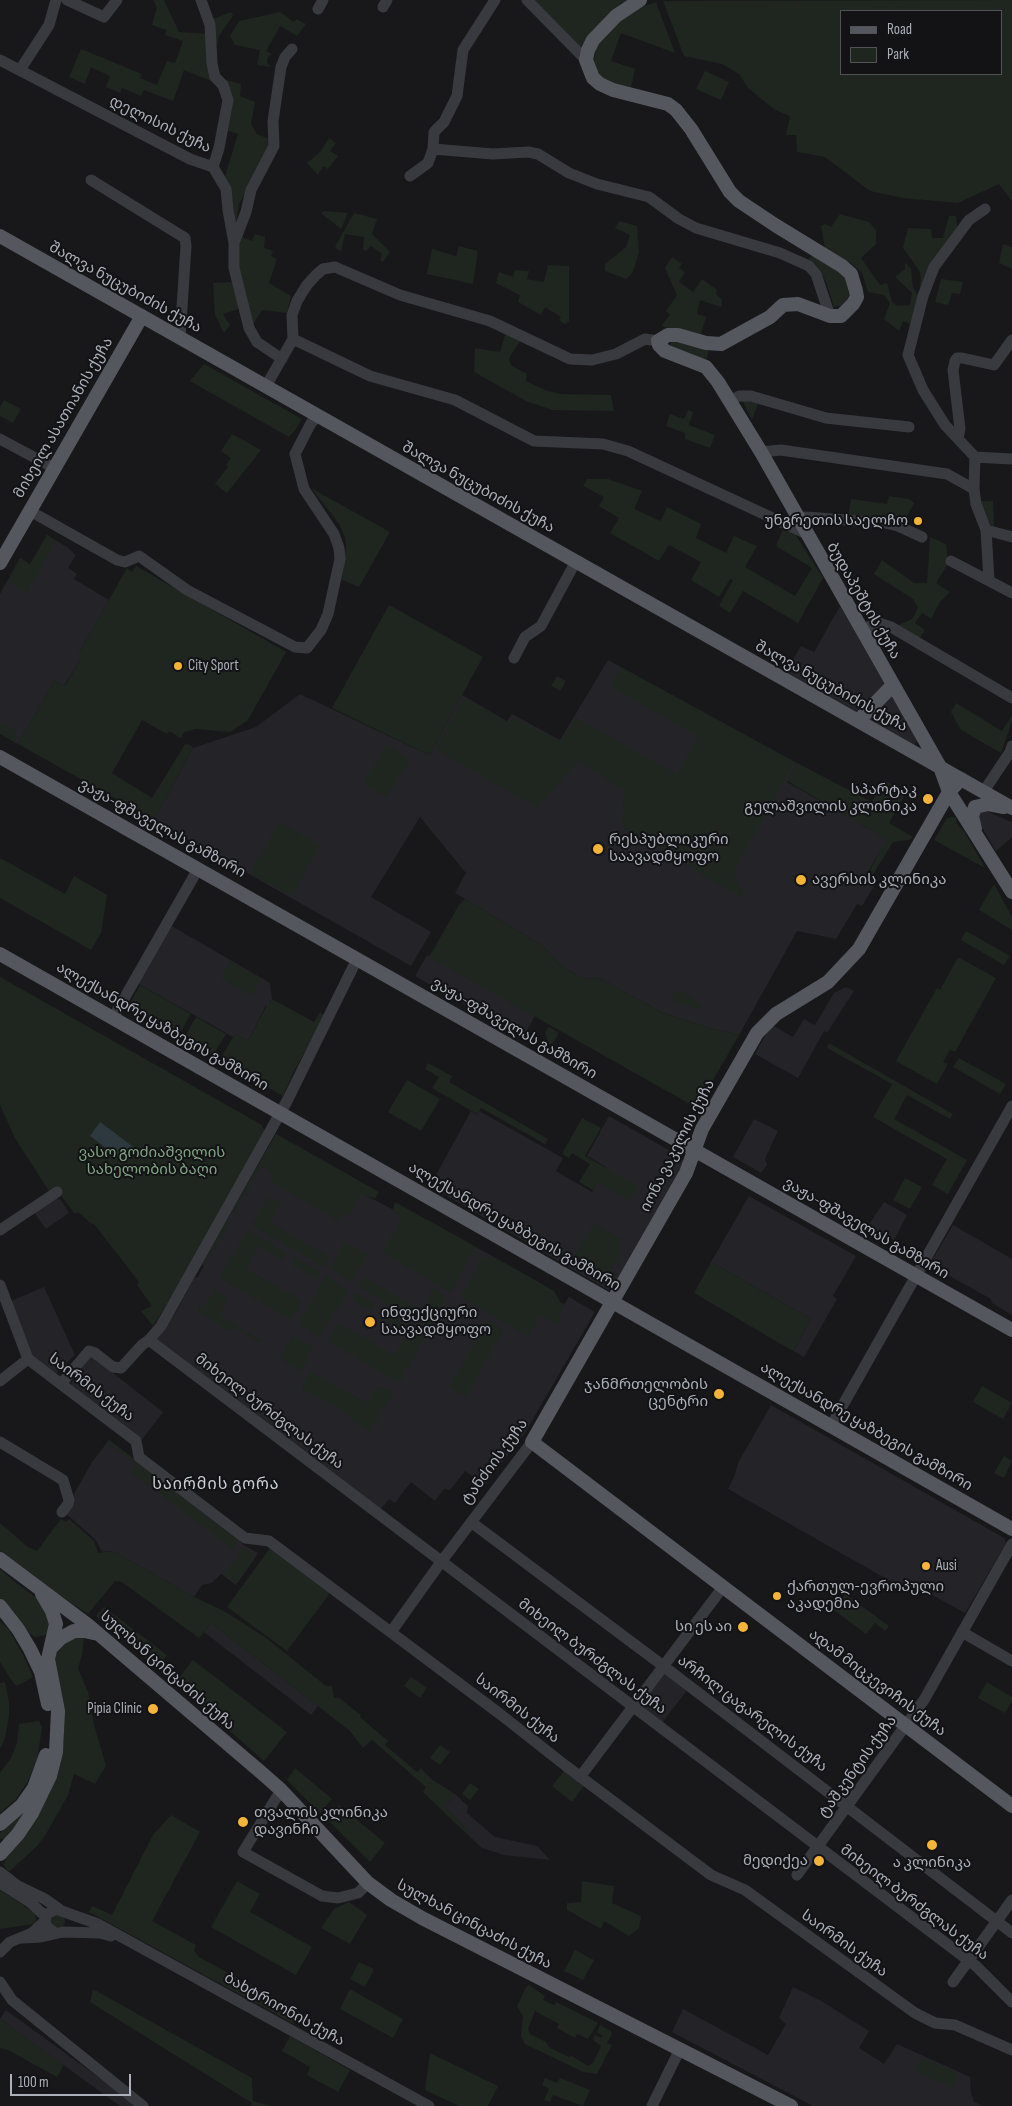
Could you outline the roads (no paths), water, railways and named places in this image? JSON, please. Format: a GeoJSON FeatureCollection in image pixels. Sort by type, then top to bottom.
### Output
{"type":"FeatureCollection","features":[{"type":"Feature","properties":{"kind":"main road"},"geometry":{"type":"LineString","coordinates":[[640,0],[616,16],[593,40],[586,60],[593,78],[600,84],[613,90],[668,104],[676,110],[691,129],[730,192],[739,201],[842,266],[851,274],[857,297],[842,316],[830,316],[798,304],[783,305],[770,317],[721,344],[668,335],[658,341]]}},
{"type":"Feature","properties":{"kind":"main road","name":"შალვა ნუცუბიძის ქუჩა"},"geometry":{"type":"LineString","coordinates":[[0,236],[984,791],[1012,809]]}},
{"type":"Feature","properties":{"kind":"main road","name":"მიხეილ ასათიანის ქუჩა"},"geometry":{"type":"LineString","coordinates":[[0,563],[142,316]]}},
{"type":"Feature","properties":{"kind":"main road","name":"ბუდაპეშტის ქუჩა"},"geometry":{"type":"LineString","coordinates":[[658,341],[665,351],[706,367],[730,400],[940,767],[949,792],[975,830],[1012,892]]}},
{"type":"Feature","properties":{"kind":"main road"},"geometry":{"type":"LineString","coordinates":[[858,721],[893,685]]}},
{"type":"Feature","properties":{"kind":"main road","name":"ვაჟა-ფშაველას გამზირი"},"geometry":{"type":"LineString","coordinates":[[0,757],[1012,1330]]}},
{"type":"Feature","properties":{"kind":"main road","name":"იონა ვაკელის ქუჩა"},"geometry":{"type":"LineString","coordinates":[[613,1302],[686,1173],[702,1129],[757,1033],[776,1014],[828,982],[859,949],[949,792],[961,779]]}},
{"type":"Feature","properties":{"kind":"main road"},"geometry":{"type":"LineString","coordinates":[[975,830],[972,816],[978,805],[988,804],[1012,809]]}},
{"type":"Feature","properties":{"kind":"main road","name":"ალექსანდრე ყაზბეგის გამზირი"},"geometry":{"type":"LineString","coordinates":[[0,954],[1012,1529]]}},
{"type":"Feature","properties":{"kind":"main road","name":"ტანძიის ქუჩა"},"geometry":{"type":"LineString","coordinates":[[532,1442],[613,1302]]}},
{"type":"Feature","properties":{"kind":"main road","name":"ადამ მიცკევიჩის ქუჩა"},"geometry":{"type":"LineString","coordinates":[[532,1442],[1012,1806]]}},
{"type":"Feature","properties":{"kind":"main road","name":"სულხან ცინცაძის ქუჩა"},"geometry":{"type":"LineString","coordinates":[[0,1559],[40,1591],[69,1610],[281,1790],[368,1883],[392,1900],[422,1918],[791,2106]]}},
{"type":"Feature","properties":{"kind":"main road"},"geometry":{"type":"LineString","coordinates":[[3,1847],[25,1825],[44,1790],[56,1752],[58,1711],[49,1664],[49,1651],[56,1624],[52,1610],[40,1591]]}},
{"type":"Feature","properties":{"kind":"main road"},"geometry":{"type":"LineString","coordinates":[[0,1606],[25,1639],[38,1666],[48,1700],[49,1728],[46,1756],[34,1788],[22,1805],[0,1824]]}},
{"type":"Feature","properties":{"kind":"main road"},"geometry":{"type":"LineString","coordinates":[[49,1651],[61,1638],[74,1631],[98,1634]]}},
{"type":"Feature","properties":{"kind":"street"},"geometry":{"type":"LineString","coordinates":[[20,70],[33,53],[49,25],[56,0]]}},
{"type":"Feature","properties":{"kind":"street"},"geometry":{"type":"LineString","coordinates":[[67,0],[104,17],[117,0]]}},
{"type":"Feature","properties":{"kind":"street","name":"დელისის ქუჩა"},"geometry":{"type":"LineString","coordinates":[[0,60],[190,159],[213,167],[219,148],[228,100],[223,85],[215,77],[212,64],[210,26],[201,0]]}},
{"type":"Feature","properties":{"kind":"street"},"geometry":{"type":"LineString","coordinates":[[410,176],[428,163],[434,149],[434,132],[444,122],[457,96],[464,50],[495,0]]}},
{"type":"Feature","properties":{"kind":"street"},"geometry":{"type":"LineString","coordinates":[[527,0],[586,60]]}},
{"type":"Feature","properties":{"kind":"street"},"geometry":{"type":"LineString","coordinates":[[234,243],[246,212],[251,190],[274,146],[273,121],[281,67],[285,56],[292,49]]}},
{"type":"Feature","properties":{"kind":"street"},"geometry":{"type":"LineString","coordinates":[[434,149],[493,154],[528,152],[538,154],[569,173],[597,184],[649,197],[679,219],[696,228],[780,253],[809,266],[816,274],[830,316]]}},
{"type":"Feature","properties":{"kind":"street"},"geometry":{"type":"LineString","coordinates":[[213,167],[226,189],[234,243],[234,268],[249,328],[257,342],[282,359]]}},
{"type":"Feature","properties":{"kind":"street"},"geometry":{"type":"LineString","coordinates":[[91,180],[185,238],[180,338]]}},
{"type":"Feature","properties":{"kind":"street"},"geometry":{"type":"LineString","coordinates":[[985,209],[969,220],[934,267],[923,296],[908,355],[923,390],[945,425],[975,457],[1012,460]]}},
{"type":"Feature","properties":{"kind":"street"},"geometry":{"type":"LineString","coordinates":[[266,386],[293,339],[292,316],[297,301],[316,275],[323,270],[335,267],[400,295],[490,320],[570,359],[592,360],[616,354],[645,339],[658,341]]}},
{"type":"Feature","properties":{"kind":"street"},"geometry":{"type":"LineString","coordinates":[[293,339],[370,376],[455,400],[534,441],[602,444],[628,451],[807,534]]}},
{"type":"Feature","properties":{"kind":"street"},"geometry":{"type":"LineString","coordinates":[[958,438],[960,430],[952,370],[955,360],[962,358],[994,365],[1012,340]]}},
{"type":"Feature","properties":{"kind":"street"},"geometry":{"type":"LineString","coordinates":[[730,400],[739,396],[751,396],[826,418],[909,426]]}},
{"type":"Feature","properties":{"kind":"street"},"geometry":{"type":"LineString","coordinates":[[30,510],[117,560],[125,562],[139,556],[187,590],[295,647],[307,648],[320,630],[328,614],[340,559],[339,548],[334,534],[304,489],[295,454],[311,423],[318,416]]}},
{"type":"Feature","properties":{"kind":"street"},"geometry":{"type":"LineString","coordinates":[[0,439],[54,468]]}},
{"type":"Feature","properties":{"kind":"street"},"geometry":{"type":"LineString","coordinates":[[761,452],[781,450],[947,474],[974,489]]}},
{"type":"Feature","properties":{"kind":"street"},"geometry":{"type":"LineString","coordinates":[[975,457],[974,489],[976,504],[986,530],[989,580]]}},
{"type":"Feature","properties":{"kind":"street"},"geometry":{"type":"LineString","coordinates":[[798,518],[806,516],[885,523],[898,526],[922,537]]}},
{"type":"Feature","properties":{"kind":"street"},"geometry":{"type":"LineString","coordinates":[[986,530],[1012,537]]}},
{"type":"Feature","properties":{"kind":"street"},"geometry":{"type":"LineString","coordinates":[[514,658],[526,637],[541,626],[576,561]]}},
{"type":"Feature","properties":{"kind":"street"},"geometry":{"type":"LineString","coordinates":[[951,561],[1012,594]]}},
{"type":"Feature","properties":{"kind":"street"},"geometry":{"type":"LineString","coordinates":[[862,630],[879,623],[891,627],[1012,698]]}},
{"type":"Feature","properties":{"kind":"street"},"geometry":{"type":"LineString","coordinates":[[984,791],[1012,746]]}},
{"type":"Feature","properties":{"kind":"street"},"geometry":{"type":"LineString","coordinates":[[113,1018],[198,869]]}},
{"type":"Feature","properties":{"kind":"street"},"geometry":{"type":"LineString","coordinates":[[61,1384],[89,1351],[95,1353],[113,1367],[121,1368],[161,1326],[280,1114],[357,959]]}},
{"type":"Feature","properties":{"kind":"street"},"geometry":{"type":"LineString","coordinates":[[831,1426],[1012,1106]]}},
{"type":"Feature","properties":{"kind":"street"},"geometry":{"type":"LineString","coordinates":[[0,1230],[57,1192]]}},
{"type":"Feature","properties":{"kind":"street","name":"საირმის ქუჩა"},"geometry":{"type":"LineString","coordinates":[[0,1285],[28,1359],[136,1441],[139,1457],[245,1538],[269,1541],[711,1875],[744,1890],[915,2013],[934,2023],[955,2025],[1012,2050]]}},
{"type":"Feature","properties":{"kind":"street","name":"მიხეილ ბურძგლას ქუჩა"},"geometry":{"type":"LineString","coordinates":[[149,1340],[968,1961],[1012,2002]]}},
{"type":"Feature","properties":{"kind":"street","name":"საირმის ქუჩა"},"geometry":{"type":"LineString","coordinates":[[0,1381],[28,1359]]}},
{"type":"Feature","properties":{"kind":"street"},"geometry":{"type":"LineString","coordinates":[[0,1442],[63,1480],[69,1500],[62,1512]]}},
{"type":"Feature","properties":{"kind":"street","name":"ტანძიის ქუჩა"},"geometry":{"type":"LineString","coordinates":[[391,1632],[441,1562],[532,1442]]}},
{"type":"Feature","properties":{"kind":"street","name":"არჩილ ცაგარელის ქუჩა"},"geometry":{"type":"LineString","coordinates":[[471,1522],[848,1806],[1012,1933]]}},
{"type":"Feature","properties":{"kind":"street","name":"ტაშკენტის ქუჩა"},"geometry":{"type":"LineString","coordinates":[[797,1875],[907,1726],[924,1700],[1012,1544]]}},
{"type":"Feature","properties":{"kind":"street"},"geometry":{"type":"LineString","coordinates":[[580,1777],[723,1587]]}},
{"type":"Feature","properties":{"kind":"street"},"geometry":{"type":"LineString","coordinates":[[962,1632],[1012,1661]]}},
{"type":"Feature","properties":{"kind":"street"},"geometry":{"type":"LineString","coordinates":[[281,1790],[243,1852],[322,1896],[338,1898],[358,1893],[368,1883]]}},
{"type":"Feature","properties":{"kind":"street","name":"ბახტრიონის ქუჩა"},"geometry":{"type":"LineString","coordinates":[[0,1872],[18,1886],[45,1899],[62,1911],[98,1924],[429,2106]]}},
{"type":"Feature","properties":{"kind":"street"},"geometry":{"type":"LineString","coordinates":[[0,1883],[30,1903],[45,1919],[47,1928],[59,1932],[67,1927],[69,1921],[62,1911],[50,1912],[45,1919],[32,1933],[10,1942],[0,1952]]}},
{"type":"Feature","properties":{"kind":"street"},"geometry":{"type":"LineString","coordinates":[[954,1982],[1012,1900]]}},
{"type":"Feature","properties":{"kind":"street","name":"ბახტრიონის ქუჩა"},"geometry":{"type":"LineString","coordinates":[[22,1938],[41,1937],[59,1932],[100,1933],[125,1940]]}},
{"type":"Feature","properties":{"kind":"street"},"geometry":{"type":"LineString","coordinates":[[0,1982],[12,2000],[143,2106]]}},
{"type":"Feature","properties":{"kind":"street"},"geometry":{"type":"LineString","coordinates":[[652,2106],[680,2050]]}},
{"type":"Feature","properties":{"kind":"place","name":"უნგრეთის საელჩო"},"geometry":{"type":"Point","coordinates":[918,521]}},
{"type":"Feature","properties":{"kind":"place","name":"City Sport"},"geometry":{"type":"Point","coordinates":[178,666]}},
{"type":"Feature","properties":{"kind":"place","name":"სპარტაკ გელაშვილის კლინიკა"},"geometry":{"type":"Point","coordinates":[928,799]}},
{"type":"Feature","properties":{"kind":"place","name":"რესპუბლიკური საავადმყოფო"},"geometry":{"type":"Point","coordinates":[598,849]}},
{"type":"Feature","properties":{"kind":"place","name":"ავერსის კლინიკა"},"geometry":{"type":"Point","coordinates":[801,880]}},
{"type":"Feature","properties":{"kind":"place","name":"ინფექციური საავადმყოფო"},"geometry":{"type":"Point","coordinates":[370,1322]}},
{"type":"Feature","properties":{"kind":"place","name":"ჯანმრთელობის ცენტრი"},"geometry":{"type":"Point","coordinates":[719,1394]}},
{"type":"Feature","properties":{"kind":"place","name":"Ausi"},"geometry":{"type":"Point","coordinates":[926,1566]}},
{"type":"Feature","properties":{"kind":"place","name":"ქართულ-ევროპული აკადემია"},"geometry":{"type":"Point","coordinates":[777,1596]}},
{"type":"Feature","properties":{"kind":"place","name":"სი ეს აი"},"geometry":{"type":"Point","coordinates":[743,1627]}},
{"type":"Feature","properties":{"kind":"place","name":"Pipia Clinic"},"geometry":{"type":"Point","coordinates":[153,1709]}},
{"type":"Feature","properties":{"kind":"place","name":"თვალის კლინიკა დავინჩი"},"geometry":{"type":"Point","coordinates":[243,1822]}},
{"type":"Feature","properties":{"kind":"place","name":"ა კლინიკა"},"geometry":{"type":"Point","coordinates":[932,1845]}},
{"type":"Feature","properties":{"kind":"place","name":"მედიქეა"},"geometry":{"type":"Point","coordinates":[819,1861]}},
{"type":"Feature","properties":{"kind":"district","name":"საირმის გორა"},"geometry":{"type":"Point","coordinates":[216,1485]}},
{"type":"Feature","properties":{"kind":"park label","name":"ვასო გოძიაშვილის სახელობის ბაღი"},"geometry":{"type":"Point","coordinates":[152,1162]}}]}
